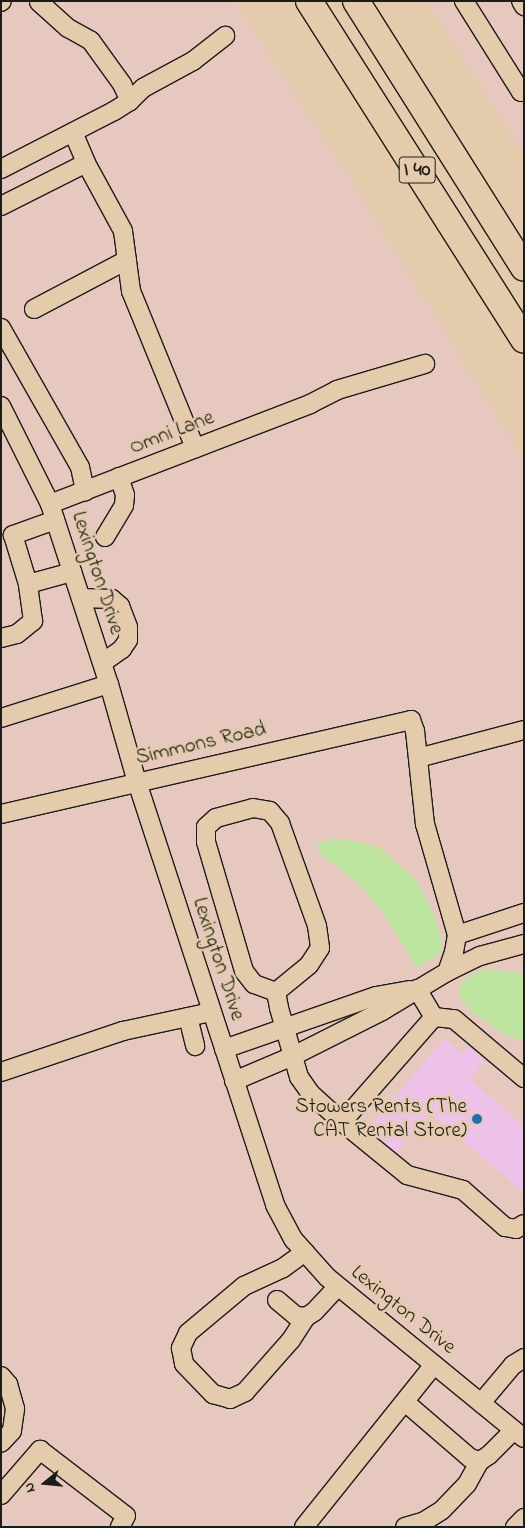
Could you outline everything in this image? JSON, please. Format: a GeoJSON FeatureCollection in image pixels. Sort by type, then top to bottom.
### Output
{"type":"FeatureCollection","features":[{"type":"Feature","properties":{"kind":"highway","name":"I 40"},"geometry":{"type":"LineString","coordinates":[[309,1],[524,340]]}},
{"type":"Feature","properties":{"kind":"highway","name":"I 40"},"geometry":{"type":"LineString","coordinates":[[356,1],[524,268]]}},
{"type":"Feature","properties":{"kind":"street"},"geometry":{"type":"LineString","coordinates":[[464,1],[521,92],[524,90]]}},
{"type":"Feature","properties":{"kind":"street"},"geometry":{"type":"LineString","coordinates":[[521,1],[524,6]]}},
{"type":"Feature","properties":{"kind":"street"},"geometry":{"type":"LineString","coordinates":[[39,2],[68,28],[90,41],[122,84],[130,101]]}},
{"type":"Feature","properties":{"kind":"street"},"geometry":{"type":"LineString","coordinates":[[1,169],[130,101],[143,88],[192,61],[225,36]]}},
{"type":"Feature","properties":{"kind":"street"},"geometry":{"type":"LineString","coordinates":[[72,132],[86,163],[123,231],[131,290],[195,448]]}},
{"type":"Feature","properties":{"kind":"street"},"geometry":{"type":"LineString","coordinates":[[1,206],[86,163]]}},
{"type":"Feature","properties":{"kind":"street"},"geometry":{"type":"LineString","coordinates":[[34,310],[127,260]]}},
{"type":"Feature","properties":{"kind":"street"},"geometry":{"type":"LineString","coordinates":[[1,328],[80,467],[85,491]]}},
{"type":"Feature","properties":{"kind":"street","name":"Omni Lane"},"geometry":{"type":"LineString","coordinates":[[7,537],[53,512],[85,491],[310,404],[337,390],[425,364]]}},
{"type":"Feature","properties":{"kind":"street","name":"Lexington Drive"},"geometry":{"type":"LineString","coordinates":[[1,406],[53,512],[109,684],[137,782],[275,1205],[294,1240],[338,1286],[519,1434]]}},
{"type":"Feature","properties":{"kind":"street"},"geometry":{"type":"LineString","coordinates":[[105,537],[124,506],[125,495],[119,477]]}},
{"type":"Feature","properties":{"kind":"street"},"geometry":{"type":"LineString","coordinates":[[1,638],[17,634],[33,621],[28,584],[7,537]]}},
{"type":"Feature","properties":{"kind":"street"},"geometry":{"type":"LineString","coordinates":[[28,584],[72,572]]}},
{"type":"Feature","properties":{"kind":"street"},"geometry":{"type":"LineString","coordinates":[[81,598],[112,599],[120,606],[128,628],[128,640],[122,649],[102,663]]}},
{"type":"Feature","properties":{"kind":"street"},"geometry":{"type":"LineString","coordinates":[[1,718],[109,684]]}},
{"type":"Feature","properties":{"kind":"street","name":"Simmons Road"},"geometry":{"type":"LineString","coordinates":[[1,814],[411,720],[418,758]]}},
{"type":"Feature","properties":{"kind":"street"},"geometry":{"type":"LineString","coordinates":[[447,972],[454,952],[457,935],[425,824],[418,758],[524,730]]}},
{"type":"Feature","properties":{"kind":"street"},"geometry":{"type":"LineString","coordinates":[[253,808],[270,811],[280,823],[317,926],[320,948],[309,966],[276,992],[254,984],[244,971],[206,842],[206,827],[216,818],[253,808]]}},
{"type":"Feature","properties":{"kind":"street"},"geometry":{"type":"LineString","coordinates":[[457,935],[524,913]]}},
{"type":"Feature","properties":{"kind":"street"},"geometry":{"type":"LineString","coordinates":[[234,1081],[293,1056],[382,1011],[447,972],[480,956],[524,944]]}},
{"type":"Feature","properties":{"kind":"street"},"geometry":{"type":"LineString","coordinates":[[417,989],[434,1017]]}},
{"type":"Feature","properties":{"kind":"street"},"geometry":{"type":"LineString","coordinates":[[224,1050],[376,996],[417,989]]}},
{"type":"Feature","properties":{"kind":"street"},"geometry":{"type":"LineString","coordinates":[[276,992],[299,1077],[311,1094],[342,1122],[408,1175],[463,1190],[505,1227],[516,1228],[524,1224]]}},
{"type":"Feature","properties":{"kind":"street"},"geometry":{"type":"LineString","coordinates":[[1,1072],[123,1031],[212,1012]]}},
{"type":"Feature","properties":{"kind":"street"},"geometry":{"type":"LineString","coordinates":[[188,1017],[195,1046]]}},
{"type":"Feature","properties":{"kind":"street"},"geometry":{"type":"LineString","coordinates":[[434,1017],[454,1019],[524,1078]]}},
{"type":"Feature","properties":{"kind":"street"},"geometry":{"type":"LineString","coordinates":[[342,1122],[434,1017]]}},
{"type":"Feature","properties":{"kind":"street"},"geometry":{"type":"LineString","coordinates":[[305,1252],[283,1268],[244,1286],[188,1333],[181,1348],[184,1364],[213,1394],[230,1399],[245,1392],[291,1340],[306,1317],[314,1312],[338,1286]]}},
{"type":"Feature","properties":{"kind":"street"},"geometry":{"type":"LineString","coordinates":[[277,1300],[296,1316],[306,1317]]}},
{"type":"Feature","properties":{"kind":"street"},"geometry":{"type":"LineString","coordinates":[[482,1403],[513,1365],[524,1358]]}},
{"type":"Feature","properties":{"kind":"street"},"geometry":{"type":"LineString","coordinates":[[304,1527],[434,1365]]}},
{"type":"Feature","properties":{"kind":"street"},"geometry":{"type":"LineString","coordinates":[[1,1376],[8,1384],[16,1408],[12,1431],[1,1442]]}},
{"type":"Feature","properties":{"kind":"street"},"geometry":{"type":"LineString","coordinates":[[405,1402],[470,1458],[480,1461]]}},
{"type":"Feature","properties":{"kind":"street"},"geometry":{"type":"LineString","coordinates":[[405,1527],[423,1522],[442,1510],[467,1484],[480,1461],[519,1434]]}},
{"type":"Feature","properties":{"kind":"street"},"geometry":{"type":"LineString","coordinates":[[1,1494],[40,1450],[126,1516],[120,1527]]}},
{"type":"Feature","properties":{"kind":"street"},"geometry":{"type":"LineString","coordinates":[[515,1527],[524,1518]]}},
{"type":"Feature","properties":{"kind":"shaded area"},"geometry":{"type":"Polygon","coordinates":[[[1,1],[235,1],[347,174],[524,459],[524,1527],[1,1527],[1,1]]]}},
{"type":"Feature","properties":{"kind":"shaded area"},"geometry":{"type":"Polygon","coordinates":[[[427,1],[524,1],[524,156],[427,1]]]}},
{"type":"Feature","properties":{"kind":"green space"},"geometry":{"type":"Polygon","coordinates":[[[327,839],[347,839],[379,847],[417,881],[435,915],[442,942],[441,953],[417,968],[384,914],[360,885],[322,856],[316,846],[327,839]]]}},
{"type":"Feature","properties":{"kind":"green space"},"geometry":{"type":"Polygon","coordinates":[[[483,969],[524,973],[524,1040],[509,1037],[471,1012],[460,997],[459,988],[464,979],[483,969]]]}},
{"type":"Feature","properties":{"kind":"building","name":"Stowers Rents (The CAT Rental Store)"},"geometry":{"type":"Polygon","coordinates":[[[445,1038],[462,1054],[468,1046],[484,1061],[470,1079],[524,1126],[524,1193],[429,1112],[395,1154],[367,1130],[445,1038]]]}},
{"type":"Feature","properties":{"kind":"place","name":"Stowers Rents (The CAT Rental Store)"},"geometry":{"type":"Point","coordinates":[477,1119]}}]}
